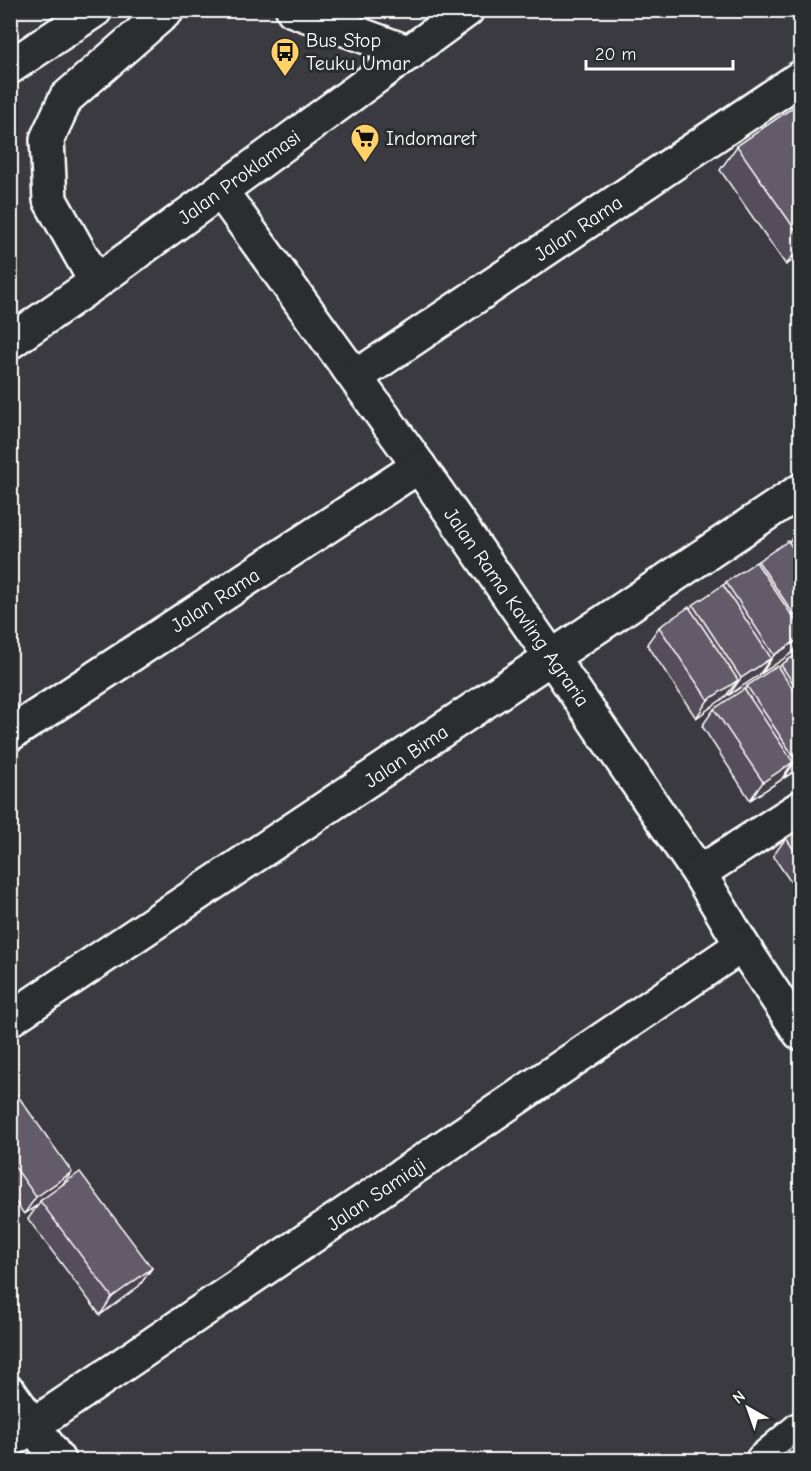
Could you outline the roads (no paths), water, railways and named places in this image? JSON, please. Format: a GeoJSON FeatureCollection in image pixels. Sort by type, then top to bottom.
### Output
{"type":"FeatureCollection","features":[{"type":"Feature","properties":{"kind":"street"},"geometry":{"type":"LineString","coordinates":[[10,67],[95,10]]}},
{"type":"Feature","properties":{"kind":"street"},"geometry":{"type":"LineString","coordinates":[[96,282],[50,200],[47,139],[66,98],[167,10]]}},
{"type":"Feature","properties":{"kind":"street"},"geometry":{"type":"LineString","coordinates":[[293,10],[410,53]]}},
{"type":"Feature","properties":{"kind":"street","name":"Jalan Proklamasi"},"geometry":{"type":"LineString","coordinates":[[10,342],[410,53],[453,14]]}},
{"type":"Feature","properties":{"kind":"street","name":"Jalan Rama"},"geometry":{"type":"LineString","coordinates":[[356,377],[801,78]]}},
{"type":"Feature","properties":{"kind":"street","name":"Jalan Rama Kavling Agraria"},"geometry":{"type":"LineString","coordinates":[[220,190],[356,377],[552,658],[699,873],[742,945],[801,1033]]}},
{"type":"Feature","properties":{"kind":"street","name":"Jalan Rama"},"geometry":{"type":"LineString","coordinates":[[10,734],[419,466]]}},
{"type":"Feature","properties":{"kind":"street","name":"Jalan Bima"},"geometry":{"type":"LineString","coordinates":[[10,1019],[801,491]]}},
{"type":"Feature","properties":{"kind":"street"},"geometry":{"type":"LineString","coordinates":[[699,873],[801,808]]}},
{"type":"Feature","properties":{"kind":"street","name":"Jalan Samiaji"},"geometry":{"type":"LineString","coordinates":[[22,1434],[742,945]]}},
{"type":"Feature","properties":{"kind":"street"},"geometry":{"type":"LineString","coordinates":[[10,1393],[22,1434],[58,1461]]}},
{"type":"Feature","properties":{"kind":"street"},"geometry":{"type":"LineString","coordinates":[[763,1461],[801,1429]]}},
{"type":"Feature","properties":{"kind":"place","name":"Bus Stop Teuku Umar"},"geometry":{"type":"Point","coordinates":[285,78]}},
{"type":"Feature","properties":{"kind":"place","name":"Indomaret"},"geometry":{"type":"Point","coordinates":[365,164]}}]}
